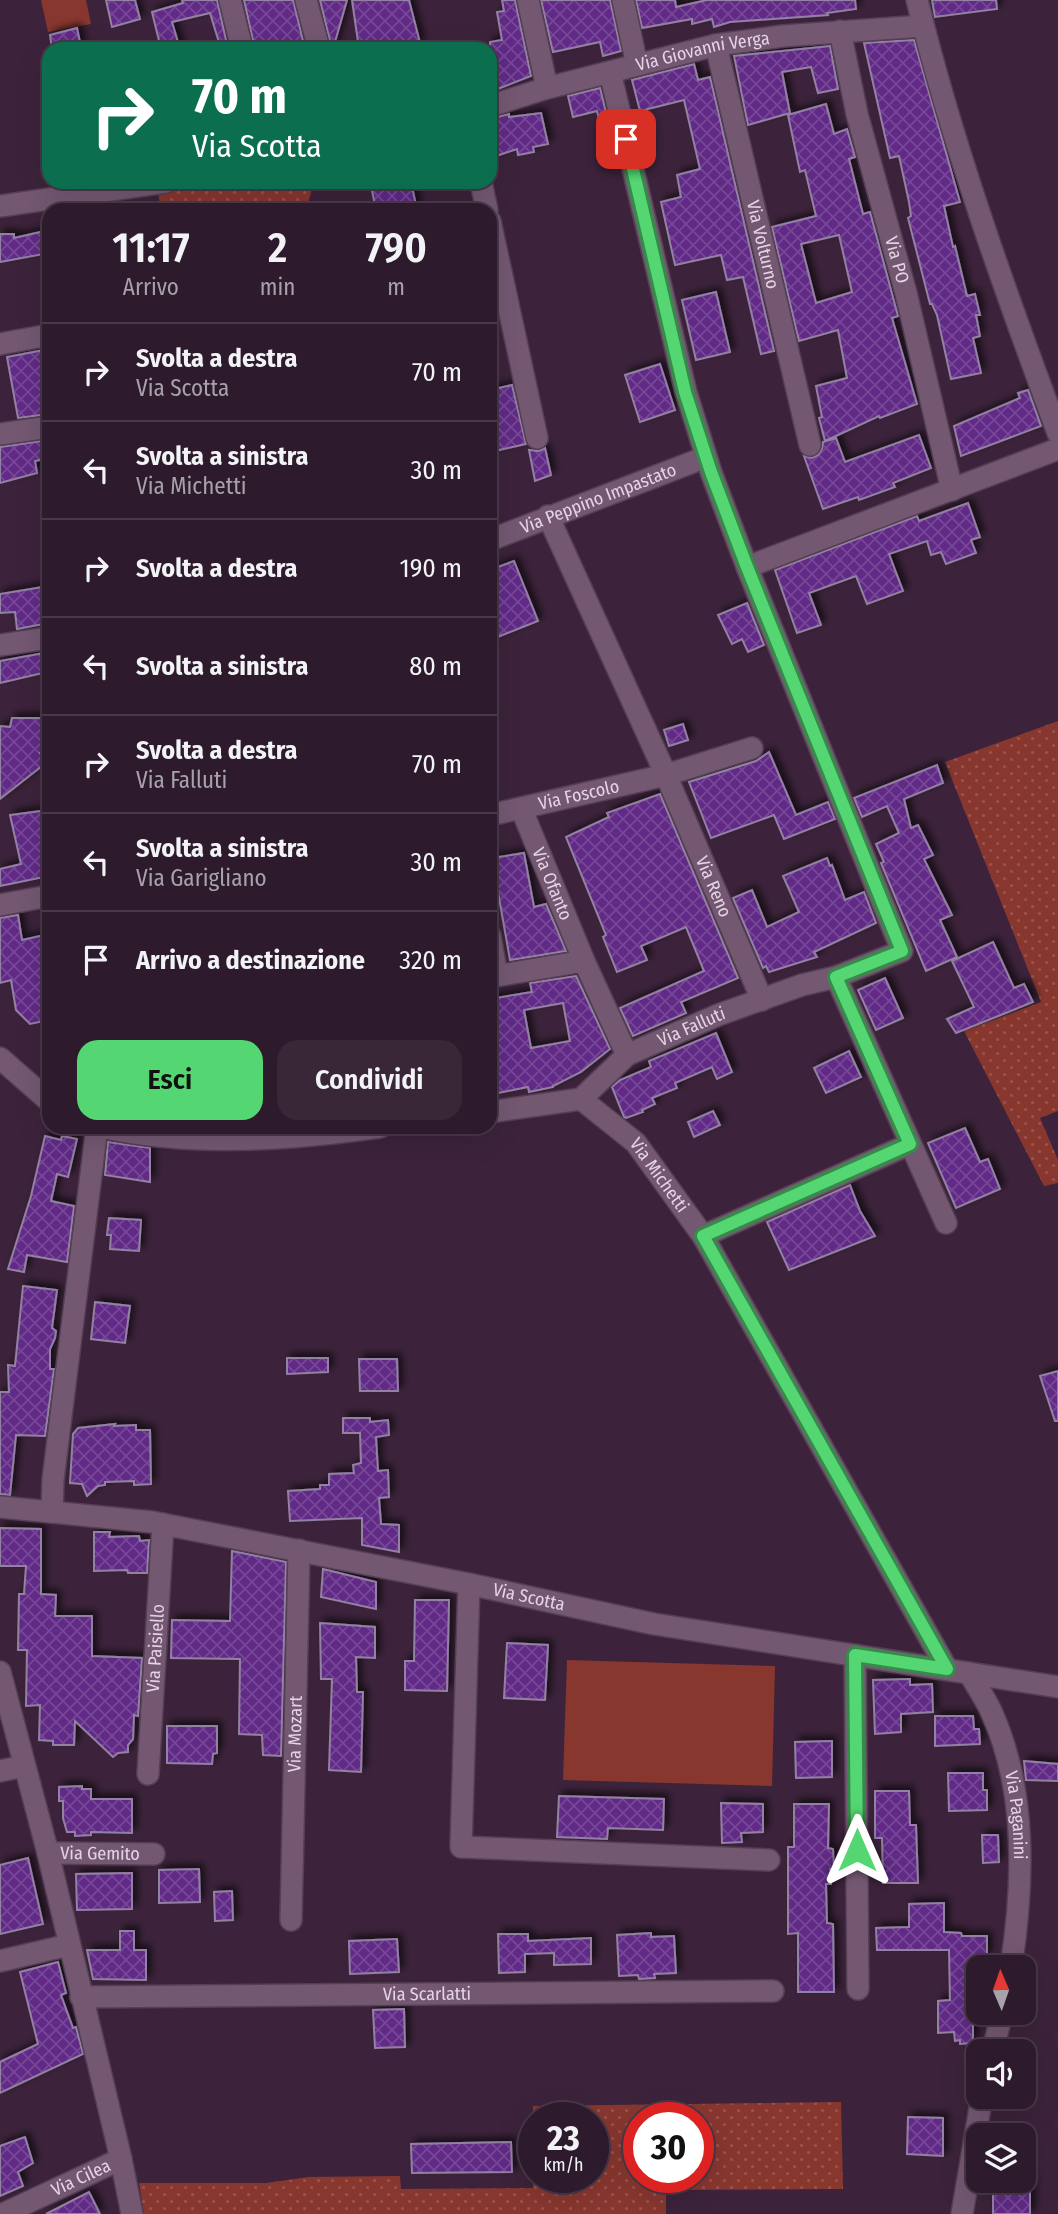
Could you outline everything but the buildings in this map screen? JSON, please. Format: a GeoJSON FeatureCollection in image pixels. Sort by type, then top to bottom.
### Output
{"type":"FeatureCollection","features":[{"type":"Feature","properties":{"kind":"street"},"geometry":{"type":"LineString","coordinates":[[230,0],[240,42]]}},
{"type":"Feature","properties":{"kind":"street"},"geometry":{"type":"LineString","coordinates":[[306,0],[317,42]]}},
{"type":"Feature","properties":{"kind":"street"},"geometry":{"type":"LineString","coordinates":[[528,0],[547,88]]}},
{"type":"Feature","properties":{"kind":"street"},"geometry":{"type":"LineString","coordinates":[[623,0],[637,65]]}},
{"type":"Feature","properties":{"kind":"street"},"geometry":{"type":"LineString","coordinates":[[917,0],[959,149],[1018,326],[1058,433]]}},
{"type":"Feature","properties":{"kind":"street","name":"Via Giovanni Verga"},"geometry":{"type":"LineString","coordinates":[[497,104],[547,88],[716,45],[783,36],[923,26]]}},
{"type":"Feature","properties":{"kind":"street","name":"Via PO"},"geometry":{"type":"LineString","coordinates":[[840,31],[860,127],[906,293],[952,490]]}},
{"type":"Feature","properties":{"kind":"street","name":"Via Volturno"},"geometry":{"type":"LineString","coordinates":[[716,45],[810,445]]}},
{"type":"Feature","properties":{"kind":"street"},"geometry":{"type":"LineString","coordinates":[[610,72],[685,392],[747,567],[1058,449]]}},
{"type":"Feature","properties":{"kind":"street"},"geometry":{"type":"LineString","coordinates":[[0,206],[118,189]]}},
{"type":"Feature","properties":{"kind":"street"},"geometry":{"type":"LineString","coordinates":[[497,253],[537,438]]}},
{"type":"Feature","properties":{"kind":"street"},"geometry":{"type":"LineString","coordinates":[[0,344],[42,336]]}},
{"type":"Feature","properties":{"kind":"street"},"geometry":{"type":"LineString","coordinates":[[0,434],[42,428]]}},
{"type":"Feature","properties":{"kind":"street","name":"Via Peppino Impastato"},"geometry":{"type":"LineString","coordinates":[[497,537],[706,457]]}},
{"type":"Feature","properties":{"kind":"street","name":"Via Reno"},"geometry":{"type":"LineString","coordinates":[[548,516],[666,775],[762,1000]]}},
{"type":"Feature","properties":{"kind":"street","name":"Via Falluti"},"geometry":{"type":"LineString","coordinates":[[581,1099],[627,1055],[762,1000],[802,985],[836,977],[902,951],[747,567]]}},
{"type":"Feature","properties":{"kind":"street"},"geometry":{"type":"LineString","coordinates":[[0,645],[42,639]]}},
{"type":"Feature","properties":{"kind":"street","name":"Via Foscolo"},"geometry":{"type":"LineString","coordinates":[[497,813],[666,775],[752,748]]}},
{"type":"Feature","properties":{"kind":"street","name":"Via Ofanto"},"geometry":{"type":"LineString","coordinates":[[522,808],[584,961],[627,1055]]}},
{"type":"Feature","properties":{"kind":"street"},"geometry":{"type":"LineString","coordinates":[[0,905],[42,897]]}},
{"type":"Feature","properties":{"kind":"street"},"geometry":{"type":"LineString","coordinates":[[497,976],[584,961]]}},
{"type":"Feature","properties":{"kind":"street"},"geometry":{"type":"LineString","coordinates":[[836,977],[946,1223]]}},
{"type":"Feature","properties":{"kind":"street"},"geometry":{"type":"LineString","coordinates":[[0,1058],[42,1095]]}},
{"type":"Feature","properties":{"kind":"street"},"geometry":{"type":"LineString","coordinates":[[497,1111],[581,1099]]}},
{"type":"Feature","properties":{"kind":"street","name":"Via Michetti"},"geometry":{"type":"LineString","coordinates":[[581,1099],[636,1143],[703,1236],[947,1669]]}},
{"type":"Feature","properties":{"kind":"street"},"geometry":{"type":"LineString","coordinates":[[52,1512],[55,1466],[98,1134]]}},
{"type":"Feature","properties":{"kind":"street"},"geometry":{"type":"LineString","coordinates":[[307,1134],[328,1134]]}},
{"type":"Feature","properties":{"kind":"street"},"geometry":{"type":"LineString","coordinates":[[703,1236],[910,1144]]}},
{"type":"Feature","properties":{"kind":"street","name":"Via Scotta"},"geometry":{"type":"LineString","coordinates":[[0,1507],[163,1524],[654,1623],[1058,1687]]}},
{"type":"Feature","properties":{"kind":"street","name":"Via Paisiello"},"geometry":{"type":"LineString","coordinates":[[148,1774],[163,1524]]}},
{"type":"Feature","properties":{"kind":"street","name":"Via Mozart"},"geometry":{"type":"LineString","coordinates":[[292,1920],[299,1550]]}},
{"type":"Feature","properties":{"kind":"street"},"geometry":{"type":"LineString","coordinates":[[469,1584],[461,1847],[769,1860]]}},
{"type":"Feature","properties":{"kind":"street"},"geometry":{"type":"LineString","coordinates":[[855,1655],[858,1989]]}},
{"type":"Feature","properties":{"kind":"street"},"geometry":{"type":"LineString","coordinates":[[0,1672],[48,1853],[132,2214]]}},
{"type":"Feature","properties":{"kind":"street","name":"Via Paganini"},"geometry":{"type":"LineString","coordinates":[[969,1673],[991,1711],[1011,1773],[1019,1820],[1019,1912],[1013,1955]]}},
{"type":"Feature","properties":{"kind":"street"},"geometry":{"type":"LineString","coordinates":[[0,1771],[24,1766]]}},
{"type":"Feature","properties":{"kind":"street","name":"Via Gemito"},"geometry":{"type":"LineString","coordinates":[[48,1853],[154,1854]]}},
{"type":"Feature","properties":{"kind":"street"},"geometry":{"type":"LineString","coordinates":[[0,1961],[69,1945]]}},
{"type":"Feature","properties":{"kind":"street","name":"Via Scarlatti"},"geometry":{"type":"LineString","coordinates":[[81,1997],[773,1991]]}},
{"type":"Feature","properties":{"kind":"street"},"geometry":{"type":"LineString","coordinates":[[962,2214],[980,2109]]}},
{"type":"Feature","properties":{"kind":"street","name":"Via Cilea"},"geometry":{"type":"LineString","coordinates":[[3,2214],[121,2159]]}},
{"type":"Feature","properties":{"kind":"shaded area"},"geometry":{"type":"Polygon","coordinates":[[[41,0],[86,0],[91,24],[48,32],[41,0]]]}},
{"type":"Feature","properties":{"kind":"shaded area"},"geometry":{"type":"Polygon","coordinates":[[[188,189],[312,189],[308,203],[160,203],[158,192],[188,189]]]}},
{"type":"Feature","properties":{"kind":"shaded area"},"geometry":{"type":"Polygon","coordinates":[[[1058,721],[1058,1111],[1040,1118],[1058,1160],[1058,1183],[1044,1186],[964,1031],[1041,1002],[945,762],[1058,721]]]}},
{"type":"Feature","properties":{"kind":"shaded area"},"geometry":{"type":"Polygon","coordinates":[[[567,1660],[775,1666],[772,1786],[563,1780],[567,1660]]]}},
{"type":"Feature","properties":{"kind":"shaded area"},"geometry":{"type":"Polygon","coordinates":[[[841,2102],[843,2189],[714,2190],[714,2104],[841,2102]]]}},
{"type":"Feature","properties":{"kind":"shaded area"},"geometry":{"type":"Polygon","coordinates":[[[609,2105],[623,2105],[623,2193],[666,2193],[666,2214],[144,2214],[139,2183],[266,2183],[309,2177],[400,2176],[401,2189],[518,2188],[518,2193],[609,2193],[609,2105]]]}},
{"type":"Feature","properties":{"kind":"route"},"geometry":{"type":"LineString","coordinates":[[626,139],[685,392],[711,472],[902,951],[836,977],[910,1144],[703,1236],[947,1669],[855,1655],[857,1850]]}}]}
